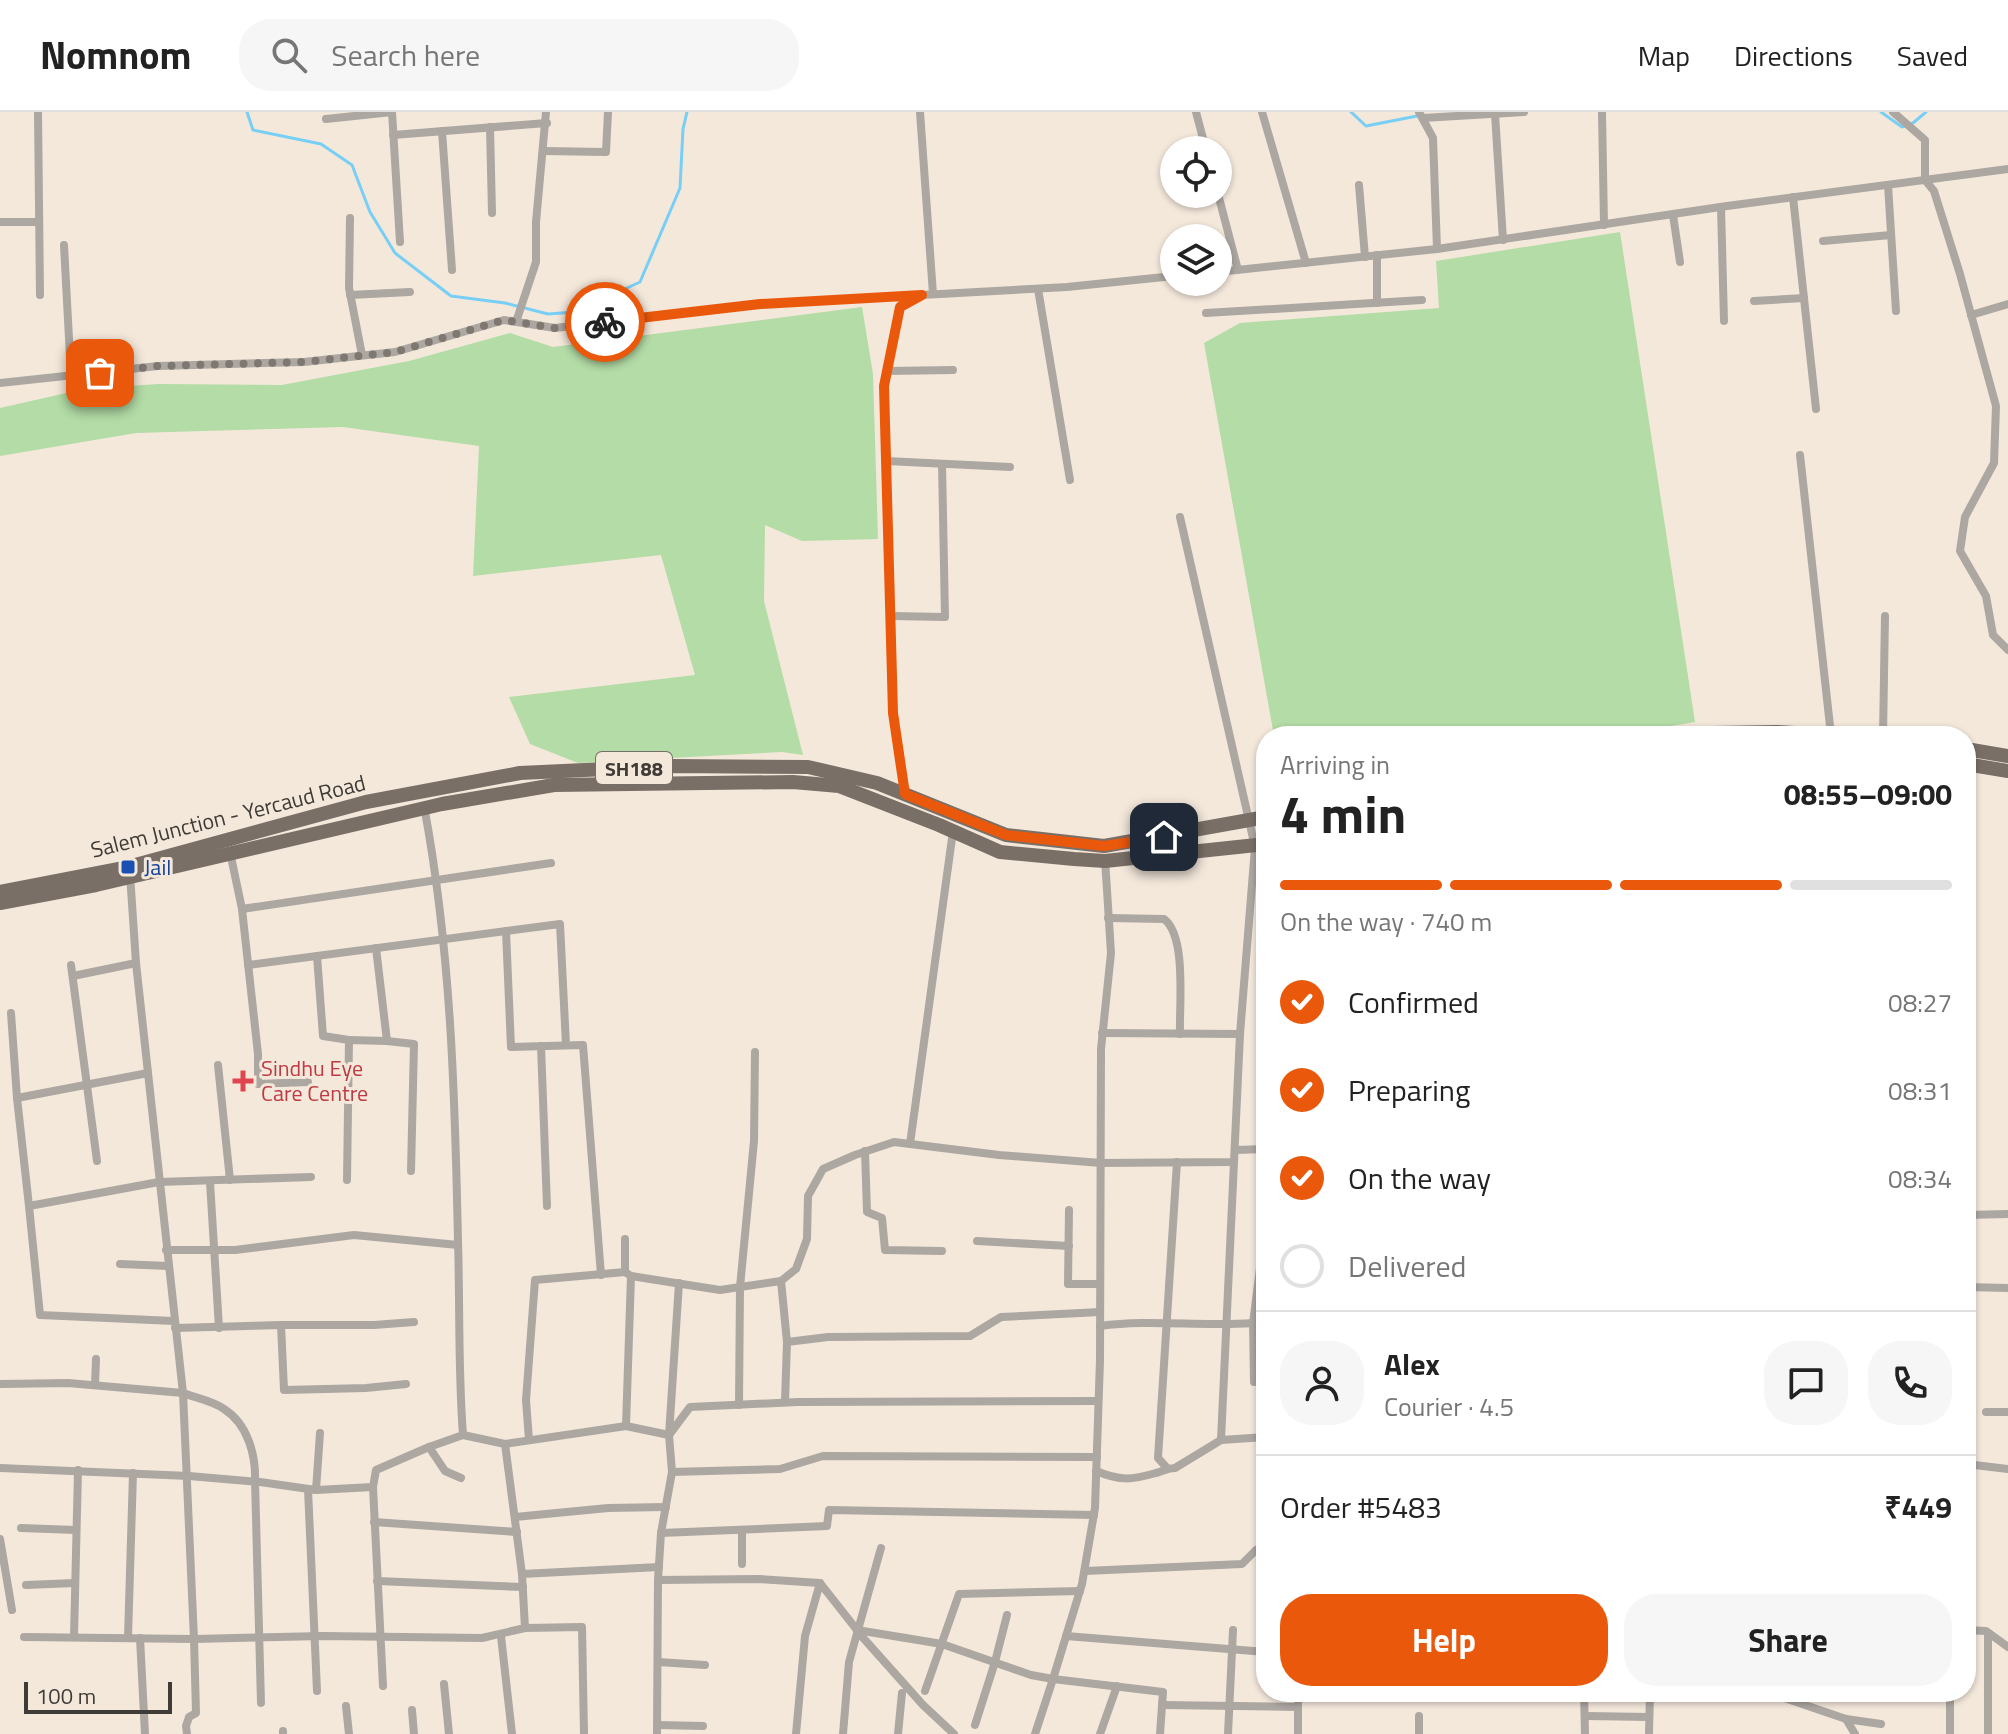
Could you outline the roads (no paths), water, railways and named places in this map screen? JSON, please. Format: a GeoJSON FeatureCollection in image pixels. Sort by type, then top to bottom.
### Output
{"type":"FeatureCollection","features":[{"type":"Feature","properties":{"kind":"main road"},"geometry":{"type":"LineString","coordinates":[[1976,751],[2008,756]]}},
{"type":"Feature","properties":{"kind":"main road","name":"SH188"},"geometry":{"type":"LineString","coordinates":[[0,903],[423,801],[520,773],[671,766],[808,767],[877,783],[1006,835],[1104,853],[1256,820]]}},
{"type":"Feature","properties":{"kind":"main road"},"geometry":{"type":"LineString","coordinates":[[1976,766],[2008,771]]}},
{"type":"Feature","properties":{"kind":"main road","name":"SH188"},"geometry":{"type":"LineString","coordinates":[[423,801],[554,785],[793,782],[839,786],[1000,852],[1104,853],[1256,846]]}},
{"type":"Feature","properties":{"kind":"main road","name":"Salem Junction - Yercaud Road"},"geometry":{"type":"LineString","coordinates":[[0,892],[129,872]]}},
{"type":"Feature","properties":{"kind":"street"},"geometry":{"type":"LineString","coordinates":[[38,112],[40,295]]}},
{"type":"Feature","properties":{"kind":"street"},"geometry":{"type":"LineString","coordinates":[[326,119],[392,112],[400,242]]}},
{"type":"Feature","properties":{"kind":"street"},"geometry":{"type":"LineString","coordinates":[[516,322],[536,262],[536,222],[546,112]]}},
{"type":"Feature","properties":{"kind":"street"},"geometry":{"type":"LineString","coordinates":[[543,151],[606,152],[608,112]]}},
{"type":"Feature","properties":{"kind":"street"},"geometry":{"type":"LineString","coordinates":[[920,112],[933,294]]}},
{"type":"Feature","properties":{"kind":"street"},"geometry":{"type":"LineString","coordinates":[[1196,112],[1202,136]]}},
{"type":"Feature","properties":{"kind":"street"},"geometry":{"type":"LineString","coordinates":[[1262,112],[1306,263]]}},
{"type":"Feature","properties":{"kind":"street"},"geometry":{"type":"LineString","coordinates":[[1437,249],[1433,138],[1421,115],[1524,112]]}},
{"type":"Feature","properties":{"kind":"street"},"geometry":{"type":"LineString","coordinates":[[1602,112],[1604,225]]}},
{"type":"Feature","properties":{"kind":"street"},"geometry":{"type":"LineString","coordinates":[[1893,112],[1925,140],[1925,180],[1934,191],[1996,406],[1994,463],[1965,517],[1960,551],[1986,596],[1993,635],[2008,650]]}},
{"type":"Feature","properties":{"kind":"street"},"geometry":{"type":"LineString","coordinates":[[1907,124],[1908,112]]}},
{"type":"Feature","properties":{"kind":"street"},"geometry":{"type":"LineString","coordinates":[[1495,114],[1503,240]]}},
{"type":"Feature","properties":{"kind":"street"},"geometry":{"type":"LineString","coordinates":[[393,135],[547,123]]}},
{"type":"Feature","properties":{"kind":"street"},"geometry":{"type":"LineString","coordinates":[[490,127],[492,213]]}},
{"type":"Feature","properties":{"kind":"street"},"geometry":{"type":"LineString","coordinates":[[442,131],[452,270]]}},
{"type":"Feature","properties":{"kind":"street"},"geometry":{"type":"LineString","coordinates":[[1232,271],[1437,249],[2008,169]]}},
{"type":"Feature","properties":{"kind":"street"},"geometry":{"type":"LineString","coordinates":[[1359,185],[1365,257]]}},
{"type":"Feature","properties":{"kind":"street"},"geometry":{"type":"LineString","coordinates":[[1888,185],[1896,311]]}},
{"type":"Feature","properties":{"kind":"street"},"geometry":{"type":"LineString","coordinates":[[1793,197],[1816,409]]}},
{"type":"Feature","properties":{"kind":"street"},"geometry":{"type":"LineString","coordinates":[[1721,207],[1724,321]]}},
{"type":"Feature","properties":{"kind":"street"},"geometry":{"type":"LineString","coordinates":[[1222,208],[1238,270]]}},
{"type":"Feature","properties":{"kind":"street"},"geometry":{"type":"LineString","coordinates":[[1673,215],[1680,262]]}},
{"type":"Feature","properties":{"kind":"street"},"geometry":{"type":"LineString","coordinates":[[350,218],[350,295],[362,355]]}},
{"type":"Feature","properties":{"kind":"street"},"geometry":{"type":"LineString","coordinates":[[0,222],[39,222]]}},
{"type":"Feature","properties":{"kind":"street"},"geometry":{"type":"LineString","coordinates":[[1823,241],[1891,235]]}},
{"type":"Feature","properties":{"kind":"street"},"geometry":{"type":"LineString","coordinates":[[64,245],[71,376]]}},
{"type":"Feature","properties":{"kind":"street"},"geometry":{"type":"LineString","coordinates":[[1377,255],[1377,303]]}},
{"type":"Feature","properties":{"kind":"street"},"geometry":{"type":"LineString","coordinates":[[0,383],[158,366],[304,362],[395,352],[504,320],[555,328],[760,304],[1038,289],[1160,277]]}},
{"type":"Feature","properties":{"kind":"street"},"geometry":{"type":"LineString","coordinates":[[1038,289],[1070,480]]}},
{"type":"Feature","properties":{"kind":"street"},"geometry":{"type":"LineString","coordinates":[[350,295],[410,292]]}},
{"type":"Feature","properties":{"kind":"street"},"geometry":{"type":"LineString","coordinates":[[905,794],[893,713],[884,386],[900,307],[922,295]]}},
{"type":"Feature","properties":{"kind":"street"},"geometry":{"type":"LineString","coordinates":[[1754,301],[1804,298]]}},
{"type":"Feature","properties":{"kind":"street"},"geometry":{"type":"LineString","coordinates":[[1206,313],[1422,300]]}},
{"type":"Feature","properties":{"kind":"street"},"geometry":{"type":"LineString","coordinates":[[1971,315],[2008,304]]}},
{"type":"Feature","properties":{"kind":"street"},"geometry":{"type":"LineString","coordinates":[[887,371],[953,370]]}},
{"type":"Feature","properties":{"kind":"street"},"geometry":{"type":"LineString","coordinates":[[1994,452],[2008,452]]}},
{"type":"Feature","properties":{"kind":"street"},"geometry":{"type":"LineString","coordinates":[[1800,455],[1830,726]]}},
{"type":"Feature","properties":{"kind":"street"},"geometry":{"type":"LineString","coordinates":[[886,461],[1010,467]]}},
{"type":"Feature","properties":{"kind":"street"},"geometry":{"type":"LineString","coordinates":[[891,616],[945,617],[942,464]]}},
{"type":"Feature","properties":{"kind":"street"},"geometry":{"type":"LineString","coordinates":[[1180,517],[1249,822],[1256,836]]}},
{"type":"Feature","properties":{"kind":"street"},"geometry":{"type":"LineString","coordinates":[[1883,726],[1885,616]]}},
{"type":"Feature","properties":{"kind":"street"},"geometry":{"type":"LineString","coordinates":[[423,801],[438,880],[454,1065],[459,1372],[463,1435]]}},
{"type":"Feature","properties":{"kind":"street"},"geometry":{"type":"LineString","coordinates":[[910,1144],[953,831]]}},
{"type":"Feature","properties":{"kind":"street"},"geometry":{"type":"LineString","coordinates":[[229,847],[242,909],[258,1084],[308,1082]]}},
{"type":"Feature","properties":{"kind":"street"},"geometry":{"type":"LineString","coordinates":[[1035,1734],[1080,1591],[1094,1515],[1100,1326],[1102,1033],[1111,953],[1104,853]]}},
{"type":"Feature","properties":{"kind":"street"},"geometry":{"type":"LineString","coordinates":[[242,909],[551,863]]}},
{"type":"Feature","properties":{"kind":"street"},"geometry":{"type":"LineString","coordinates":[[129,872],[189,1476],[196,1713],[189,1717],[187,1734]]}},
{"type":"Feature","properties":{"kind":"street"},"geometry":{"type":"LineString","coordinates":[[1221,1440],[1240,1034],[1256,891]]}},
{"type":"Feature","properties":{"kind":"street"},"geometry":{"type":"LineString","coordinates":[[1108,918],[1164,919],[1172,925],[1178,941],[1180,1034]]}},
{"type":"Feature","properties":{"kind":"street"},"geometry":{"type":"LineString","coordinates":[[248,965],[560,924],[566,1045]]}},
{"type":"Feature","properties":{"kind":"street"},"geometry":{"type":"LineString","coordinates":[[506,931],[511,1047],[583,1045],[601,1275]]}},
{"type":"Feature","properties":{"kind":"street"},"geometry":{"type":"LineString","coordinates":[[376,948],[387,1041]]}},
{"type":"Feature","properties":{"kind":"street"},"geometry":{"type":"LineString","coordinates":[[317,956],[323,1036],[414,1044],[411,1171]]}},
{"type":"Feature","properties":{"kind":"street"},"geometry":{"type":"LineString","coordinates":[[73,976],[136,963]]}},
{"type":"Feature","properties":{"kind":"street"},"geometry":{"type":"LineString","coordinates":[[71,965],[97,1161]]}},
{"type":"Feature","properties":{"kind":"street"},"geometry":{"type":"LineString","coordinates":[[11,1013],[40,1315],[219,1328],[414,1322]]}},
{"type":"Feature","properties":{"kind":"street"},"geometry":{"type":"LineString","coordinates":[[1102,1033],[1240,1034]]}},
{"type":"Feature","properties":{"kind":"street"},"geometry":{"type":"LineString","coordinates":[[347,1180],[349,1040]]}},
{"type":"Feature","properties":{"kind":"street"},"geometry":{"type":"LineString","coordinates":[[541,1046],[547,1206]]}},
{"type":"Feature","properties":{"kind":"street"},"geometry":{"type":"LineString","coordinates":[[739,1405],[740,1287],[754,1141],[755,1052]]}},
{"type":"Feature","properties":{"kind":"street"},"geometry":{"type":"LineString","coordinates":[[218,1065],[230,1180]]}},
{"type":"Feature","properties":{"kind":"street"},"geometry":{"type":"LineString","coordinates":[[17,1098],[148,1073]]}},
{"type":"Feature","properties":{"kind":"street"},"geometry":{"type":"LineString","coordinates":[[529,1440],[526,1400],[535,1280],[628,1274],[720,1290],[781,1281],[796,1269],[807,1239],[808,1196],[823,1169],[894,1142],[1101,1163],[1234,1162]]}},
{"type":"Feature","properties":{"kind":"street"},"geometry":{"type":"LineString","coordinates":[[1235,1150],[1256,1149]]}},
{"type":"Feature","properties":{"kind":"street"},"geometry":{"type":"LineString","coordinates":[[865,1151],[867,1212],[882,1218],[885,1250],[942,1251]]}},
{"type":"Feature","properties":{"kind":"street"},"geometry":{"type":"LineString","coordinates":[[1167,1468],[1158,1458],[1177,1162]]}},
{"type":"Feature","properties":{"kind":"street"},"geometry":{"type":"LineString","coordinates":[[29,1206],[159,1182],[311,1177]]}},
{"type":"Feature","properties":{"kind":"street"},"geometry":{"type":"LineString","coordinates":[[210,1182],[219,1328]]}},
{"type":"Feature","properties":{"kind":"street"},"geometry":{"type":"LineString","coordinates":[[1069,1210],[1068,1284],[1100,1284]]}},
{"type":"Feature","properties":{"kind":"street"},"geometry":{"type":"LineString","coordinates":[[1976,1215],[2008,1214]]}},
{"type":"Feature","properties":{"kind":"street"},"geometry":{"type":"LineString","coordinates":[[166,1250],[215,1251],[354,1235],[458,1245]]}},
{"type":"Feature","properties":{"kind":"street"},"geometry":{"type":"LineString","coordinates":[[625,1239],[628,1274],[626,1426]]}},
{"type":"Feature","properties":{"kind":"street"},"geometry":{"type":"LineString","coordinates":[[977,1241],[1069,1246]]}},
{"type":"Feature","properties":{"kind":"street"},"geometry":{"type":"LineString","coordinates":[[120,1264],[168,1266]]}},
{"type":"Feature","properties":{"kind":"street"},"geometry":{"type":"LineString","coordinates":[[781,1281],[787,1342],[785,1402]]}},
{"type":"Feature","properties":{"kind":"street"},"geometry":{"type":"LineString","coordinates":[[679,1283],[669,1435],[672,1472],[661,1533],[658,1580],[658,1729],[703,1726]]}},
{"type":"Feature","properties":{"kind":"street"},"geometry":{"type":"LineString","coordinates":[[1976,1287],[2008,1288]]}},
{"type":"Feature","properties":{"kind":"street"},"geometry":{"type":"LineString","coordinates":[[1254,1382],[1253,1323],[1256,1299]]}},
{"type":"Feature","properties":{"kind":"street"},"geometry":{"type":"LineString","coordinates":[[787,1342],[828,1337],[970,1336],[1001,1317],[1100,1312]]}},
{"type":"Feature","properties":{"kind":"street"},"geometry":{"type":"LineString","coordinates":[[1100,1326],[1126,1322],[1253,1323]]}},
{"type":"Feature","properties":{"kind":"street"},"geometry":{"type":"LineString","coordinates":[[281,1325],[284,1390],[406,1384]]}},
{"type":"Feature","properties":{"kind":"street"},"geometry":{"type":"LineString","coordinates":[[95,1385],[96,1359]]}},
{"type":"Feature","properties":{"kind":"street"},"geometry":{"type":"LineString","coordinates":[[0,1384],[68,1383],[183,1393],[223,1408],[238,1421],[256,1459],[261,1703]]}},
{"type":"Feature","properties":{"kind":"street"},"geometry":{"type":"LineString","coordinates":[[669,1435],[690,1407],[785,1402],[1098,1401]]}},
{"type":"Feature","properties":{"kind":"street"},"geometry":{"type":"LineString","coordinates":[[1986,1412],[2008,1412]]}},
{"type":"Feature","properties":{"kind":"street"},"geometry":{"type":"LineString","coordinates":[[383,1686],[374,1522],[376,1470],[463,1435],[505,1444],[626,1426],[669,1435]]}},
{"type":"Feature","properties":{"kind":"street"},"geometry":{"type":"LineString","coordinates":[[317,1691],[312,1489],[320,1433]]}},
{"type":"Feature","properties":{"kind":"street"},"geometry":{"type":"LineString","coordinates":[[1096,1471],[1120,1481],[1175,1468],[1221,1440],[1256,1438]]}},
{"type":"Feature","properties":{"kind":"street"},"geometry":{"type":"LineString","coordinates":[[505,1444],[522,1574],[525,1628]]}},
{"type":"Feature","properties":{"kind":"street"},"geometry":{"type":"LineString","coordinates":[[429,1447],[445,1471],[461,1478]]}},
{"type":"Feature","properties":{"kind":"street"},"geometry":{"type":"LineString","coordinates":[[672,1472],[780,1469],[823,1456],[1097,1457]]}},
{"type":"Feature","properties":{"kind":"street"},"geometry":{"type":"LineString","coordinates":[[1976,1465],[2008,1469]]}},
{"type":"Feature","properties":{"kind":"street"},"geometry":{"type":"LineString","coordinates":[[0,1468],[189,1476],[312,1489],[373,1487]]}},
{"type":"Feature","properties":{"kind":"street"},"geometry":{"type":"LineString","coordinates":[[74,1637],[78,1470]]}},
{"type":"Feature","properties":{"kind":"street"},"geometry":{"type":"LineString","coordinates":[[128,1638],[133,1473]]}},
{"type":"Feature","properties":{"kind":"street"},"geometry":{"type":"LineString","coordinates":[[515,1517],[608,1508],[666,1507]]}},
{"type":"Feature","properties":{"kind":"street"},"geometry":{"type":"LineString","coordinates":[[661,1533],[827,1526],[829,1510],[1094,1515]]}},
{"type":"Feature","properties":{"kind":"street"},"geometry":{"type":"LineString","coordinates":[[374,1522],[517,1532]]}},
{"type":"Feature","properties":{"kind":"street"},"geometry":{"type":"LineString","coordinates":[[21,1528],[76,1530]]}},
{"type":"Feature","properties":{"kind":"street"},"geometry":{"type":"LineString","coordinates":[[742,1530],[742,1564]]}},
{"type":"Feature","properties":{"kind":"street"},"geometry":{"type":"LineString","coordinates":[[0,1539],[12,1610]]}},
{"type":"Feature","properties":{"kind":"street"},"geometry":{"type":"LineString","coordinates":[[843,1734],[849,1662],[881,1548]]}},
{"type":"Feature","properties":{"kind":"street"},"geometry":{"type":"LineString","coordinates":[[1085,1571],[1242,1564],[1256,1550]]}},
{"type":"Feature","properties":{"kind":"street"},"geometry":{"type":"LineString","coordinates":[[522,1574],[659,1567]]}},
{"type":"Feature","properties":{"kind":"street"},"geometry":{"type":"LineString","coordinates":[[658,1580],[759,1579],[820,1583],[923,1705],[954,1734]]}},
{"type":"Feature","properties":{"kind":"street"},"geometry":{"type":"LineString","coordinates":[[377,1581],[523,1587]]}},
{"type":"Feature","properties":{"kind":"street"},"geometry":{"type":"LineString","coordinates":[[26,1585],[75,1583]]}},
{"type":"Feature","properties":{"kind":"street"},"geometry":{"type":"LineString","coordinates":[[796,1734],[805,1636],[820,1583]]}},
{"type":"Feature","properties":{"kind":"street"},"geometry":{"type":"LineString","coordinates":[[925,1691],[959,1594],[1080,1591]]}},
{"type":"Feature","properties":{"kind":"street"},"geometry":{"type":"LineString","coordinates":[[975,1725],[1007,1615]]}},
{"type":"Feature","properties":{"kind":"street"},"geometry":{"type":"LineString","coordinates":[[24,1637],[482,1638],[525,1628],[582,1627],[584,1734]]}},
{"type":"Feature","properties":{"kind":"street"},"geometry":{"type":"LineString","coordinates":[[857,1630],[942,1644],[1053,1679],[1163,1692],[1160,1734]]}},
{"type":"Feature","properties":{"kind":"street"},"geometry":{"type":"LineString","coordinates":[[1228,1734],[1233,1630]]}},
{"type":"Feature","properties":{"kind":"street"},"geometry":{"type":"LineString","coordinates":[[1976,1631],[1988,1633],[2008,1647]]}},
{"type":"Feature","properties":{"kind":"street"},"geometry":{"type":"LineString","coordinates":[[1988,1633],[1988,1734]]}},
{"type":"Feature","properties":{"kind":"street"},"geometry":{"type":"LineString","coordinates":[[501,1636],[512,1734]]}},
{"type":"Feature","properties":{"kind":"street"},"geometry":{"type":"LineString","coordinates":[[1066,1636],[1256,1651]]}},
{"type":"Feature","properties":{"kind":"street"},"geometry":{"type":"LineString","coordinates":[[140,1638],[145,1734]]}},
{"type":"Feature","properties":{"kind":"street"},"geometry":{"type":"LineString","coordinates":[[658,1662],[705,1665]]}},
{"type":"Feature","properties":{"kind":"street"},"geometry":{"type":"LineString","coordinates":[[444,1684],[449,1734]]}},
{"type":"Feature","properties":{"kind":"street"},"geometry":{"type":"LineString","coordinates":[[1100,1734],[1117,1686]]}},
{"type":"Feature","properties":{"kind":"street"},"geometry":{"type":"LineString","coordinates":[[898,1734],[902,1693]]}},
{"type":"Feature","properties":{"kind":"street"},"geometry":{"type":"LineString","coordinates":[[1298,1702],[1298,1734]]}},
{"type":"Feature","properties":{"kind":"street"},"geometry":{"type":"LineString","coordinates":[[1584,1702],[1585,1734]]}},
{"type":"Feature","properties":{"kind":"street"},"geometry":{"type":"LineString","coordinates":[[1649,1734],[1650,1702]]}},
{"type":"Feature","properties":{"kind":"street"},"geometry":{"type":"LineString","coordinates":[[1796,1702],[1846,1719],[1881,1724]]}},
{"type":"Feature","properties":{"kind":"street"},"geometry":{"type":"LineString","coordinates":[[1950,1702],[1950,1734]]}},
{"type":"Feature","properties":{"kind":"street"},"geometry":{"type":"LineString","coordinates":[[1162,1705],[1298,1707]]}},
{"type":"Feature","properties":{"kind":"street"},"geometry":{"type":"LineString","coordinates":[[346,1706],[349,1734]]}},
{"type":"Feature","properties":{"kind":"street"},"geometry":{"type":"LineString","coordinates":[[412,1710],[414,1734]]}},
{"type":"Feature","properties":{"kind":"street"},"geometry":{"type":"LineString","coordinates":[[1419,1716],[1419,1734]]}},
{"type":"Feature","properties":{"kind":"street"},"geometry":{"type":"LineString","coordinates":[[1585,1716],[1649,1717]]}},
{"type":"Feature","properties":{"kind":"street"},"geometry":{"type":"LineString","coordinates":[[1846,1719],[1855,1734]]}},
{"type":"Feature","properties":{"kind":"waterway"},"geometry":{"type":"LineString","coordinates":[[247,112],[253,130],[321,144],[352,165],[370,212],[395,253],[451,296],[505,303],[548,314],[575,312],[640,282],[680,188],[683,129],[687,112]]}},
{"type":"Feature","properties":{"kind":"waterway"},"geometry":{"type":"LineString","coordinates":[[1351,112],[1366,126],[1417,116]]}},
{"type":"Feature","properties":{"kind":"waterway"},"geometry":{"type":"LineString","coordinates":[[1881,112],[1902,127],[1913,123],[1926,112]]}},
{"type":"Feature","properties":{"kind":"place","name":"Jail"},"geometry":{"type":"Point","coordinates":[128,867]}},
{"type":"Feature","properties":{"kind":"place","name":"Sindhu Eye Care Centre"},"geometry":{"type":"Point","coordinates":[243,1081]}}]}
